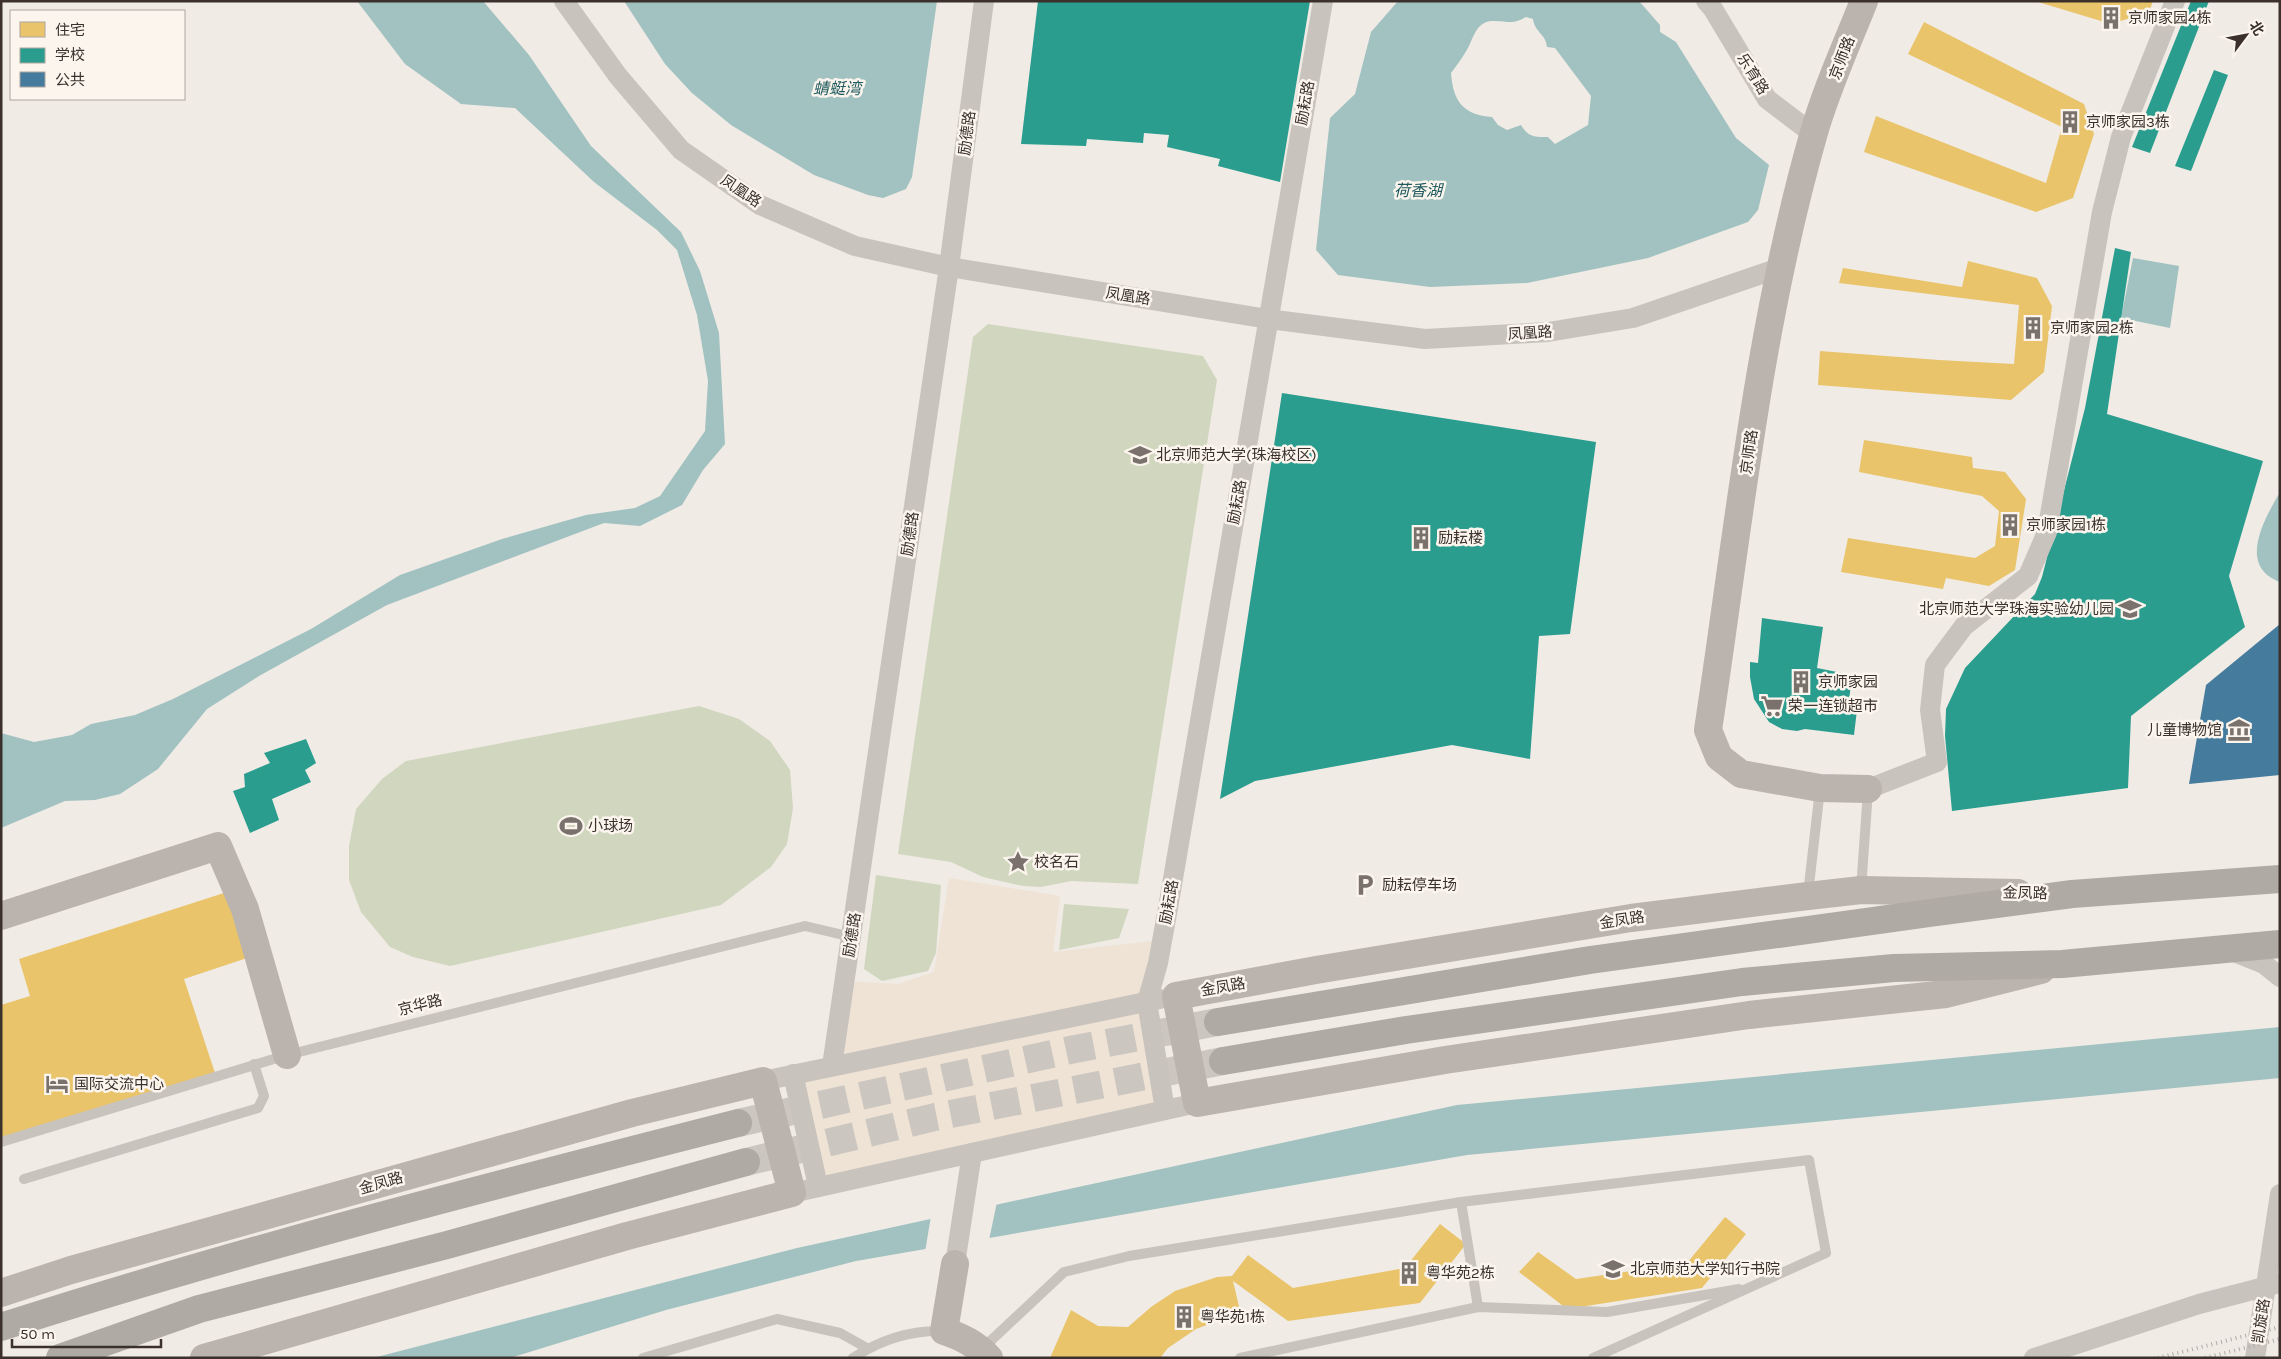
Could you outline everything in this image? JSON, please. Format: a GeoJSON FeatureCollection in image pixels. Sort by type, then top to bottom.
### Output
{"type":"FeatureCollection","features":[{"type":"Feature","properties":{"kind":"highway","name":"金凤路"},"geometry":{"type":"LineString","coordinates":[[1218,1022],[1590,960],[2072,894],[2280,879]]}},
{"type":"Feature","properties":{"kind":"highway"},"geometry":{"type":"LineString","coordinates":[[1223,1061],[1406,1030],[1742,982],[1894,968],[2062,964],[2280,944]]}},
{"type":"Feature","properties":{"kind":"highway"},"geometry":{"type":"LineString","coordinates":[[1,1327],[144,1282],[520,1178],[738,1123]]}},
{"type":"Feature","properties":{"kind":"highway"},"geometry":{"type":"LineString","coordinates":[[60,1358],[199,1309],[456,1242],[746,1162]]}},
{"type":"Feature","properties":{"kind":"street","name":"凤凰路"},"geometry":{"type":"LineString","coordinates":[[564,1],[618,76],[681,150],[760,205],[855,246],[950,257],[1268,319],[1425,339],[1548,332],[1633,318],[1782,267]]}},
{"type":"Feature","properties":{"kind":"street","name":"励德路"},"geometry":{"type":"LineString","coordinates":[[832,1066],[950,257],[985,1]]}},
{"type":"Feature","properties":{"kind":"street","name":"励耘路"},"geometry":{"type":"LineString","coordinates":[[1147,1002],[1158,963],[1170,898],[1323,1]]}},
{"type":"Feature","properties":{"kind":"street","name":"乐育路"},"geometry":{"type":"LineString","coordinates":[[1706,1],[1713,9],[1767,99],[1813,134]]}},
{"type":"Feature","properties":{"kind":"street","name":"京师路"},"geometry":{"type":"LineString","coordinates":[[1864,1],[1813,134],[1782,267],[1764,352],[1708,730],[1719,757],[1741,774],[1820,788],[1868,789]]}},
{"type":"Feature","properties":{"kind":"street"},"geometry":{"type":"LineString","coordinates":[[1868,789],[1937,762],[1930,710],[1935,665],[1964,626],[2028,576],[2047,532],[2102,212],[2121,137],[2175,1]]}},
{"type":"Feature","properties":{"kind":"street"},"geometry":{"type":"LineString","coordinates":[[1,916],[218,846],[245,908],[287,1055]]}},
{"type":"Feature","properties":{"kind":"street","name":"金凤路"},"geometry":{"type":"LineString","coordinates":[[1176,996],[1316,970],[1631,918],[1808,896],[1861,890],[2072,894]]}},
{"type":"Feature","properties":{"kind":"street"},"geometry":{"type":"LineString","coordinates":[[2225,948],[2264,964],[2280,977]]}},
{"type":"Feature","properties":{"kind":"street"},"geometry":{"type":"LineString","coordinates":[[204,1358],[618,1239],[818,1186],[1197,1103],[1445,1060],[1750,1015],[1946,994],[2062,964]]}},
{"type":"Feature","properties":{"kind":"street"},"geometry":{"type":"LineString","coordinates":[[792,1193],[763,1081],[793,1074],[1176,996],[1197,1103]]}},
{"type":"Feature","properties":{"kind":"street"},"geometry":{"type":"LineString","coordinates":[[1147,1002],[1165,1110]]}},
{"type":"Feature","properties":{"kind":"street"},"geometry":{"type":"LineString","coordinates":[[793,1074],[818,1186]]}},
{"type":"Feature","properties":{"kind":"street","name":"金凤路"},"geometry":{"type":"LineString","coordinates":[[1,1293],[71,1270],[613,1118],[763,1081]]}},
{"type":"Feature","properties":{"kind":"street"},"geometry":{"type":"LineString","coordinates":[[972,1152],[944,1331],[962,1337],[985,1354]]}},
{"type":"Feature","properties":{"kind":"street","name":"凯旋路"},"geometry":{"type":"LineString","coordinates":[[2255,1358],[2280,1194]]}},
{"type":"Feature","properties":{"kind":"street"},"geometry":{"type":"LineString","coordinates":[[2034,1358],[2199,1304],[2280,1283]]}},
{"type":"Feature","properties":{"kind":"lane"},"geometry":{"type":"LineString","coordinates":[[1808,896],[1820,788]]}},
{"type":"Feature","properties":{"kind":"lane"},"geometry":{"type":"LineString","coordinates":[[1861,890],[1868,789]]}},
{"type":"Feature","properties":{"kind":"lane","name":"京华路"},"geometry":{"type":"LineString","coordinates":[[1,1142],[287,1055],[805,926],[852,937]]}},
{"type":"Feature","properties":{"kind":"lane"},"geometry":{"type":"LineString","coordinates":[[24,1179],[258,1108],[264,1096],[254,1064]]}},
{"type":"Feature","properties":{"kind":"lane"},"geometry":{"type":"LineString","coordinates":[[985,1354],[1064,1272],[1129,1256],[1461,1202],[1809,1160],[1826,1253],[1593,1358]]}},
{"type":"Feature","properties":{"kind":"lane"},"geometry":{"type":"LineString","coordinates":[[1461,1202],[1478,1307]]}},
{"type":"Feature","properties":{"kind":"lane"},"geometry":{"type":"LineString","coordinates":[[1240,1358],[1478,1307],[1607,1312],[1755,1286]]}},
{"type":"Feature","properties":{"kind":"lane"},"geometry":{"type":"LineString","coordinates":[[643,1358],[777,1319],[840,1333],[868,1348]]}},
{"type":"Feature","properties":{"kind":"lane"},"geometry":{"type":"LineString","coordinates":[[853,1358],[868,1348],[911,1333],[924,1330],[944,1331]]}},
{"type":"Feature","properties":{"kind":"green space"},"geometry":{"type":"Polygon","coordinates":[[[988,324],[1203,356],[1217,380],[1138,884],[1071,881],[1041,887],[1023,886],[983,877],[951,862],[898,854],[973,337],[988,324]]]}},
{"type":"Feature","properties":{"kind":"green space","name":"小球场"},"geometry":{"type":"Polygon","coordinates":[[[699,706],[739,719],[770,741],[790,770],[793,808],[787,844],[771,867],[721,905],[450,966],[413,957],[390,947],[361,912],[349,880],[349,846],[356,809],[382,779],[406,761],[699,706]]]}},
{"type":"Feature","properties":{"kind":"green space"},"geometry":{"type":"Polygon","coordinates":[[[876,875],[941,885],[936,953],[928,971],[882,981],[864,969],[876,875]]]}},
{"type":"Feature","properties":{"kind":"green space"},"geometry":{"type":"Polygon","coordinates":[[[1064,904],[1129,909],[1119,938],[1059,950],[1064,904]]]}},
{"type":"Feature","properties":{"kind":"shaded area"},"geometry":{"type":"Polygon","coordinates":[[[949,878],[1060,896],[1053,952],[1162,940],[1147,1002],[1165,1110],[810,1188],[784,1076],[832,1066],[845,981],[898,984],[934,972],[949,878]]]}},
{"type":"Feature","properties":{"kind":"water"},"geometry":{"type":"Polygon","coordinates":[[[357,1],[483,1],[529,55],[591,146],[681,232],[700,271],[719,333],[725,444],[703,470],[682,505],[640,526],[604,523],[387,605],[259,676],[207,709],[158,769],[120,794],[95,800],[65,801],[1,828],[1,733],[34,742],[72,735],[91,724],[135,715],[173,699],[311,629],[400,575],[502,539],[586,515],[635,508],[660,496],[705,431],[708,381],[697,315],[677,250],[657,230],[594,182],[515,108],[461,104],[405,64],[357,1]]]}},
{"type":"Feature","properties":{"kind":"water","name":"蜻蜓湾"},"geometry":{"type":"Polygon","coordinates":[[[624,1],[937,1],[912,177],[906,189],[883,198],[868,195],[814,175],[731,125],[692,93],[665,64],[624,1]]]}},
{"type":"Feature","properties":{"kind":"water","name":"荷香湖"},"geometry":{"type":"Polygon","coordinates":[[[1398,1],[1639,1],[1660,25],[1660,32],[1676,42],[1736,138],[1769,165],[1758,210],[1748,222],[1648,258],[1527,283],[1430,287],[1338,275],[1316,250],[1330,118],[1355,94],[1371,32],[1398,1]],[[1526,17],[1513,22],[1491,21],[1481,25],[1477,29],[1468,49],[1451,73],[1452,83],[1457,99],[1467,110],[1482,116],[1492,117],[1498,125],[1507,130],[1521,125],[1529,134],[1548,137],[1555,144],[1588,125],[1591,96],[1555,48],[1547,47],[1545,39],[1534,24],[1533,19],[1526,17]]]}},
{"type":"Feature","properties":{"kind":"water"},"geometry":{"type":"Polygon","coordinates":[[[2133,258],[2179,266],[2170,328],[2121,318],[2133,258]]]}},
{"type":"Feature","properties":{"kind":"water"},"geometry":{"type":"Polygon","coordinates":[[[2280,492],[2280,582],[2267,575],[2260,565],[2257,554],[2262,529],[2280,492]]]}},
{"type":"Feature","properties":{"kind":"water"},"geometry":{"type":"Polygon","coordinates":[[[2280,1027],[2280,1078],[1467,1155],[856,1261],[666,1310],[510,1358],[373,1358],[797,1248],[1457,1105],[2280,1027]]]}},
{"type":"Feature","properties":{"kind":"pier"},"geometry":{"type":"Polygon","coordinates":[[[997,1202],[989,1240],[925,1252],[931,1216],[997,1202]]]}},
{"type":"Feature","properties":{"kind":"building: 住宅","name":"京师家园4栋"},"geometry":{"type":"Polygon","coordinates":[[[2153,1],[2149,12],[2111,24],[2038,2],[2153,1]]]}},
{"type":"Feature","properties":{"kind":"building: 住宅","name":"京师家园3栋"},"geometry":{"type":"Polygon","coordinates":[[[1924,22],[2084,104],[2094,134],[2073,198],[2036,212],[1864,152],[1876,116],[2046,183],[2062,127],[1908,54],[1924,22]]]}},
{"type":"Feature","properties":{"kind":"building: 住宅","name":"京师家园2栋"},"geometry":{"type":"Polygon","coordinates":[[[1968,261],[2037,278],[2052,306],[2044,372],[2011,400],[1818,385],[1820,351],[2014,364],[2019,305],[1839,283],[1843,268],[1962,287],[1968,261]]]}},
{"type":"Feature","properties":{"kind":"building: 住宅","name":"京师家园1栋"},"geometry":{"type":"Polygon","coordinates":[[[1864,440],[1972,457],[1973,468],[2005,472],[2026,499],[2015,570],[1989,586],[1946,578],[1943,589],[1841,572],[1848,538],[1975,558],[1995,546],[1999,511],[1982,496],[1859,472],[1864,440]]]}},
{"type":"Feature","properties":{"kind":"building: 住宅","name":"国际交流中心"},"geometry":{"type":"Polygon","coordinates":[[[227,892],[250,957],[184,979],[215,1073],[1,1140],[1,1005],[30,996],[19,959],[227,892]]]}},
{"type":"Feature","properties":{"kind":"building: 住宅"},"geometry":{"type":"Polygon","coordinates":[[[1725,1217],[1746,1234],[1702,1288],[1567,1309],[1519,1272],[1538,1252],[1576,1279],[1687,1263],[1725,1217]]]}},
{"type":"Feature","properties":{"kind":"building: 住宅"},"geometry":{"type":"Polygon","coordinates":[[[1440,1224],[1466,1244],[1420,1303],[1288,1321],[1233,1281],[1241,1315],[1228,1317],[1196,1329],[1168,1348],[1160,1358],[1050,1358],[1071,1310],[1098,1326],[1128,1327],[1151,1307],[1175,1291],[1217,1277],[1232,1276],[1248,1255],[1293,1288],[1405,1268],[1440,1224]]]}},
{"type":"Feature","properties":{"kind":"building: 学校"},"geometry":{"type":"Polygon","coordinates":[[[1038,1],[1310,1],[1280,182],[1218,166],[1220,159],[1167,147],[1169,135],[1144,133],[1143,143],[1087,139],[1086,146],[1021,144],[1038,1]]]}},
{"type":"Feature","properties":{"kind":"building: 学校"},"geometry":{"type":"Polygon","coordinates":[[[2191,1],[2209,1],[2150,153],[2132,147],[2191,1]]]}},
{"type":"Feature","properties":{"kind":"building: 学校"},"geometry":{"type":"Polygon","coordinates":[[[2214,70],[2228,75],[2191,171],[2175,166],[2214,70]]]}},
{"type":"Feature","properties":{"kind":"building: 学校","name":"北京师范大学珠海实验幼儿园"},"geometry":{"type":"Polygon","coordinates":[[[2115,248],[2131,252],[2107,414],[2263,461],[2229,576],[2245,627],[2131,716],[2128,788],[1952,811],[1945,736],[1946,709],[1965,668],[2035,594],[2042,577],[2085,408],[2115,248]]]}},
{"type":"Feature","properties":{"kind":"building: 学校","name":"励耘楼"},"geometry":{"type":"Polygon","coordinates":[[[1282,393],[1596,442],[1570,634],[1539,636],[1530,759],[1452,745],[1255,781],[1220,799],[1282,393]]]}},
{"type":"Feature","properties":{"kind":"building: 学校","name":"京师家园"},"geometry":{"type":"Polygon","coordinates":[[[1762,618],[1823,627],[1817,668],[1852,675],[1848,709],[1857,710],[1854,735],[1805,729],[1797,731],[1782,729],[1769,722],[1754,699],[1750,677],[1750,662],[1758,663],[1762,618]]]}},
{"type":"Feature","properties":{"kind":"building: 学校"},"geometry":{"type":"Polygon","coordinates":[[[306,739],[316,763],[305,770],[311,782],[272,799],[279,820],[250,833],[233,791],[245,787],[244,774],[270,763],[264,753],[306,739]]]}},
{"type":"Feature","properties":{"kind":"building: 公共","name":"儿童博物馆"},"geometry":{"type":"Polygon","coordinates":[[[2280,624],[2280,775],[2189,784],[2206,685],[2280,624]]]}},
{"type":"Feature","properties":{"kind":"tunnel"},"geometry":{"type":"LineString","coordinates":[[738,1123],[1070,1050],[1218,1022]]}},
{"type":"Feature","properties":{"kind":"tunnel"},"geometry":{"type":"LineString","coordinates":[[746,1162],[935,1117],[1223,1061]]}},
{"type":"Feature","properties":{"kind":"railway"},"geometry":{"type":"LineString","coordinates":[[2158,1358],[2280,1327]]}},
{"type":"Feature","properties":{"kind":"railway"},"geometry":{"type":"LineString","coordinates":[[2205,1358],[2280,1339]]}},
{"type":"Feature","properties":{"kind":"place","name":"京师家园4栋"},"geometry":{"type":"Point","coordinates":[2111,18]}},
{"type":"Feature","properties":{"kind":"place","name":"京师家园3栋"},"geometry":{"type":"Point","coordinates":[2070,122]}},
{"type":"Feature","properties":{"kind":"place","name":"京师家园2栋"},"geometry":{"type":"Point","coordinates":[2033,328]}},
{"type":"Feature","properties":{"kind":"place","name":"北京师范大学(珠海校区)"},"geometry":{"type":"Point","coordinates":[1140,455]}},
{"type":"Feature","properties":{"kind":"place","name":"京师家园1栋"},"geometry":{"type":"Point","coordinates":[2010,525]}},
{"type":"Feature","properties":{"kind":"place","name":"励耘楼"},"geometry":{"type":"Point","coordinates":[1421,538]}},
{"type":"Feature","properties":{"kind":"place","name":"北京师范大学珠海实验幼儿园"},"geometry":{"type":"Point","coordinates":[2130,609]}},
{"type":"Feature","properties":{"kind":"place","name":"京师家园"},"geometry":{"type":"Point","coordinates":[1801,682]}},
{"type":"Feature","properties":{"kind":"place","name":"荣一连锁超市"},"geometry":{"type":"Point","coordinates":[1772,706]}},
{"type":"Feature","properties":{"kind":"place","name":"儿童博物馆"},"geometry":{"type":"Point","coordinates":[2239,730]}},
{"type":"Feature","properties":{"kind":"place","name":"小球场"},"geometry":{"type":"Point","coordinates":[571,826]}},
{"type":"Feature","properties":{"kind":"place","name":"校名石"},"geometry":{"type":"Point","coordinates":[1018,862]}},
{"type":"Feature","properties":{"kind":"place","name":"励耘停车场"},"geometry":{"type":"Point","coordinates":[1365,885]}},
{"type":"Feature","properties":{"kind":"place","name":"国际交流中心"},"geometry":{"type":"Point","coordinates":[57,1084]}},
{"type":"Feature","properties":{"kind":"place","name":"北京师范大学知行书院"},"geometry":{"type":"Point","coordinates":[1613,1269]}},
{"type":"Feature","properties":{"kind":"place","name":"粤华苑2栋"},"geometry":{"type":"Point","coordinates":[1409,1273]}},
{"type":"Feature","properties":{"kind":"place","name":"粤华苑1栋"},"geometry":{"type":"Point","coordinates":[1184,1317]}}]}
